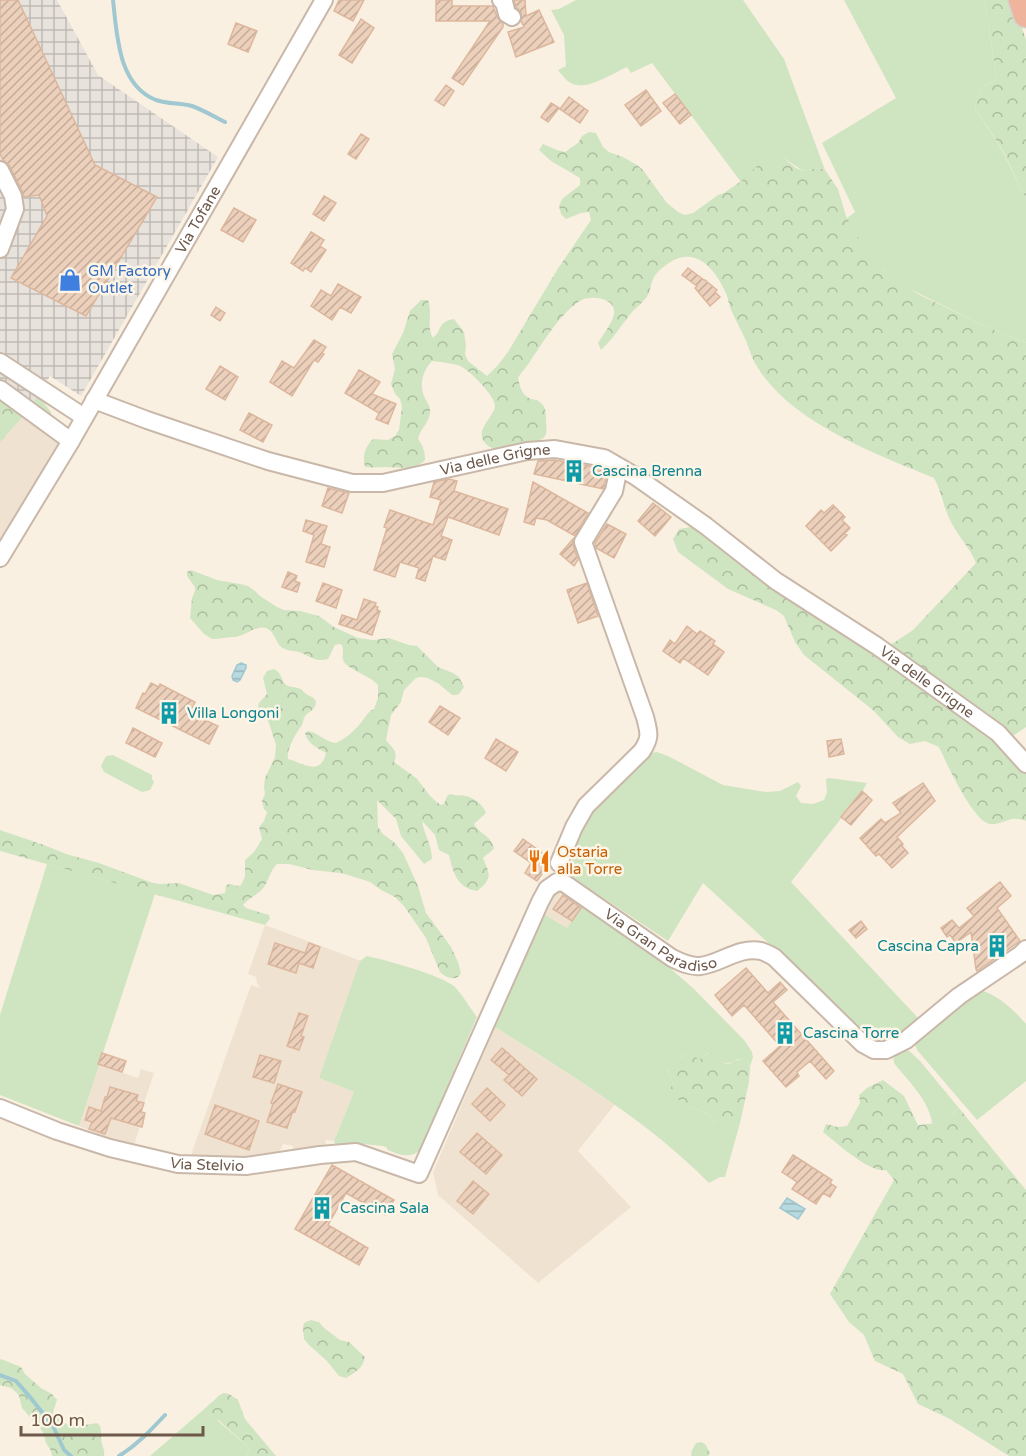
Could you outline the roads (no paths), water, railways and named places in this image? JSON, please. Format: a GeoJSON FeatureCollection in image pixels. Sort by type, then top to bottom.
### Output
{"type":"FeatureCollection","features":[{"type":"Feature","properties":{"kind":"highway"},"geometry":{"type":"LineString","coordinates":[[1021,0],[1026,15]]}},
{"type":"Feature","properties":{"kind":"street","name":"Via Tofane"},"geometry":{"type":"LineString","coordinates":[[0,558],[71,441],[324,0]]}},
{"type":"Feature","properties":{"kind":"street"},"geometry":{"type":"LineString","coordinates":[[501,0],[504,2],[507,14],[512,17]]}},
{"type":"Feature","properties":{"kind":"street"},"geometry":{"type":"LineString","coordinates":[[0,170],[13,196],[15,209],[0,249]]}},
{"type":"Feature","properties":{"kind":"street"},"geometry":{"type":"LineString","coordinates":[[0,362],[84,417]]}},
{"type":"Feature","properties":{"kind":"street"},"geometry":{"type":"LineString","coordinates":[[0,389],[71,441]]}},
{"type":"Feature","properties":{"kind":"street","name":"Via delle Grigne"},"geometry":{"type":"LineString","coordinates":[[94,400],[268,461],[352,483],[382,483],[527,451],[555,449],[604,458],[635,476],[706,526],[776,580],[877,646],[998,733],[1026,764]]}},
{"type":"Feature","properties":{"kind":"street"},"geometry":{"type":"LineString","coordinates":[[559,863],[574,827],[586,806],[642,751],[648,741],[649,733],[645,717],[583,542],[614,491],[619,467]]}},
{"type":"Feature","properties":{"kind":"street","name":"Via Gran Paradiso"},"geometry":{"type":"LineString","coordinates":[[419,1174],[540,902],[548,889],[557,882],[564,883],[672,958],[686,964],[699,966],[743,951],[760,951],[774,957],[863,1044],[874,1050],[886,1050],[906,1040],[959,996],[1026,949]]}},
{"type":"Feature","properties":{"kind":"street","name":"Via Stelvio"},"geometry":{"type":"LineString","coordinates":[[0,1108],[57,1131],[178,1164],[246,1166],[356,1152],[419,1174]]}},
{"type":"Feature","properties":{"kind":"water"},"geometry":{"type":"Polygon","coordinates":[[[241,663],[246,665],[246,668],[237,682],[232,676],[237,665],[241,663]]]}},
{"type":"Feature","properties":{"kind":"water"},"geometry":{"type":"Polygon","coordinates":[[[787,1198],[805,1209],[798,1219],[780,1208],[787,1198]]]}},
{"type":"Feature","properties":{"kind":"waterway"},"geometry":{"type":"LineString","coordinates":[[113,0],[122,58],[134,83],[143,93],[156,100],[192,106],[225,122]]}},
{"type":"Feature","properties":{"kind":"waterway"},"geometry":{"type":"LineString","coordinates":[[0,1375],[16,1381],[53,1426],[64,1450],[71,1456]]}},
{"type":"Feature","properties":{"kind":"waterway"},"geometry":{"type":"LineString","coordinates":[[119,1456],[138,1442],[165,1415]]}},
{"type":"Feature","properties":{"kind":"place","name":"GM Factory Outlet"},"geometry":{"type":"Point","coordinates":[70,280]}},
{"type":"Feature","properties":{"kind":"place","name":"Cascina Brenna"},"geometry":{"type":"Point","coordinates":[574,471]}},
{"type":"Feature","properties":{"kind":"place","name":"Villa Longoni"},"geometry":{"type":"Point","coordinates":[169,713]}},
{"type":"Feature","properties":{"kind":"place","name":"Ostaria alla Torre"},"geometry":{"type":"Point","coordinates":[539,861]}},
{"type":"Feature","properties":{"kind":"place","name":"Cascina Capra"},"geometry":{"type":"Point","coordinates":[997,946]}},
{"type":"Feature","properties":{"kind":"place","name":"Cascina Torre"},"geometry":{"type":"Point","coordinates":[785,1033]}},
{"type":"Feature","properties":{"kind":"place","name":"Cascina Sala"},"geometry":{"type":"Point","coordinates":[322,1208]}}]}
